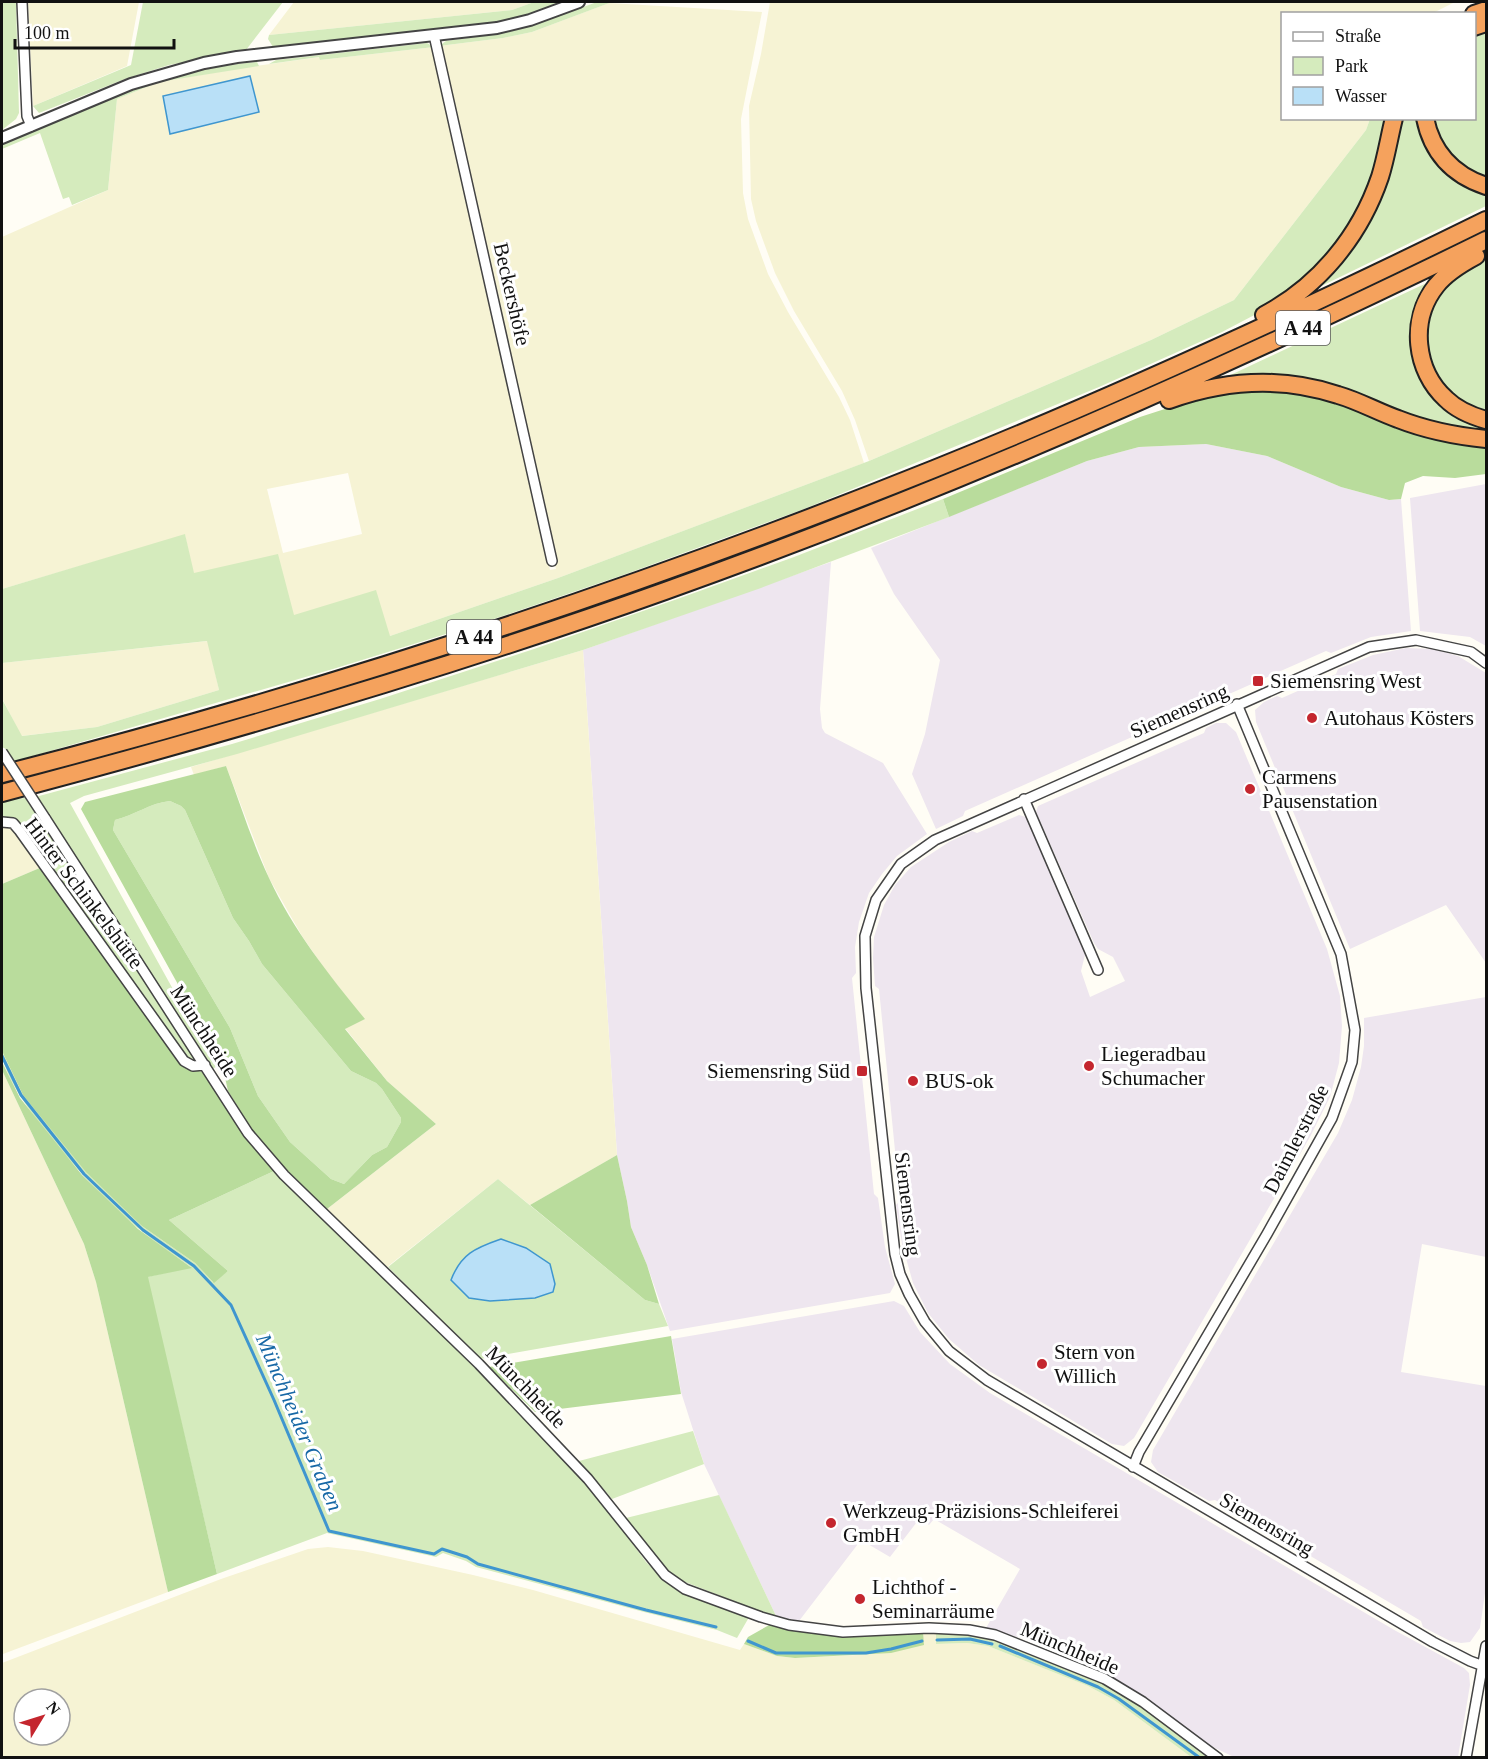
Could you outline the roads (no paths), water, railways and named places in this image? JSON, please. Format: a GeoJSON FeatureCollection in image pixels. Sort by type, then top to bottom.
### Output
{"type":"FeatureCollection","features":[{"type":"Feature","properties":{"kind":"highway"},"geometry":{"type":"LineString","coordinates":[[1164,371],[1194,348],[1278,308],[1312,283],[1328,266],[1350,238],[1371,200],[1382,169],[1394,120]]}},
{"type":"Feature","properties":{"kind":"highway"},"geometry":{"type":"LineString","coordinates":[[1425,120],[1428,133],[1437,151],[1452,168],[1469,180],[1486,186]]}},
{"type":"Feature","properties":{"kind":"highway","name":"A 44"},"geometry":{"type":"LineString","coordinates":[[2,774],[299,692],[435,650],[702,559],[935,469],[1164,371],[1292,313],[1486,220]]}},
{"type":"Feature","properties":{"kind":"highway","name":"A 44"},"geometry":{"type":"LineString","coordinates":[[2,793],[254,724],[402,680],[666,591],[834,529],[1117,412],[1311,324],[1486,240]]}},
{"type":"Feature","properties":{"kind":"highway"},"geometry":{"type":"LineString","coordinates":[[1486,250],[1458,267],[1435,287],[1423,310],[1419,341],[1425,370],[1438,390],[1461,410],[1486,420]]}},
{"type":"Feature","properties":{"kind":"highway"},"geometry":{"type":"LineString","coordinates":[[1117,412],[1142,410],[1199,390],[1222,385],[1281,382],[1338,395],[1404,422],[1486,439]]}},
{"type":"Feature","properties":{"kind":"street"},"geometry":{"type":"LineString","coordinates":[[22,2],[27,116],[31,126]]}},
{"type":"Feature","properties":{"kind":"street"},"geometry":{"type":"LineString","coordinates":[[2,138],[131,84],[192,65],[237,57],[510,25],[579,2]]}},
{"type":"Feature","properties":{"kind":"street","name":"Beckershöfe"},"geometry":{"type":"LineString","coordinates":[[434,35],[552,561]]}},
{"type":"Feature","properties":{"kind":"street","name":"Siemensring"},"geometry":{"type":"LineString","coordinates":[[1485,1667],[1424,1636],[1133,1467],[987,1380],[949,1351],[925,1322],[909,1294],[895,1254],[866,988],[865,936],[876,900],[902,864],[935,840],[1237,704],[1369,647],[1416,640],[1472,652],[1486,663]]}},
{"type":"Feature","properties":{"kind":"street","name":"Daimlerstraße"},"geometry":{"type":"LineString","coordinates":[[1133,1467],[1139,1452],[1332,1118],[1352,1062],[1355,1030],[1341,954],[1237,704]]}},
{"type":"Feature","properties":{"kind":"street","name":"Münchheide"},"geometry":{"type":"LineString","coordinates":[[2,752],[248,1133],[284,1175],[487,1372],[588,1479],[665,1575],[685,1589],[789,1625],[843,1632],[930,1628],[969,1630],[994,1635],[1105,1679],[1143,1702],[1218,1758]]}},
{"type":"Feature","properties":{"kind":"street"},"geometry":{"type":"LineString","coordinates":[[1024,799],[1098,970]]}},
{"type":"Feature","properties":{"kind":"street","name":"Hinter Schinkelshütte"},"geometry":{"type":"LineString","coordinates":[[2,822],[13,823],[19,830],[184,1061],[193,1066],[205,1065]]}},
{"type":"Feature","properties":{"kind":"street"},"geometry":{"type":"LineString","coordinates":[[1466,1758],[1485,1667],[1486,1647]]}},
{"type":"Feature","properties":{"kind":"water"},"geometry":{"type":"Polygon","coordinates":[[[250,76],[259,112],[170,134],[163,96],[250,76]]]}},
{"type":"Feature","properties":{"kind":"water"},"geometry":{"type":"Polygon","coordinates":[[[501,1239],[526,1248],[550,1264],[555,1284],[553,1292],[535,1298],[490,1301],[469,1298],[451,1280],[459,1264],[470,1253],[501,1239]]]}},
{"type":"Feature","properties":{"kind":"waterway","name":"Münchheider Graben"},"geometry":{"type":"LineString","coordinates":[[2,1056],[21,1095],[84,1174],[143,1230],[194,1266],[231,1305],[329,1531],[434,1554],[442,1549],[467,1557],[478,1564],[716,1627]]}},
{"type":"Feature","properties":{"kind":"waterway","name":"Münchheider Graben"},"geometry":{"type":"LineString","coordinates":[[937,1640],[970,1639],[992,1644]]}},
{"type":"Feature","properties":{"kind":"waterway","name":"Münchheider Graben"},"geometry":{"type":"LineString","coordinates":[[748,1641],[776,1653],[866,1653],[922,1641]]}},
{"type":"Feature","properties":{"kind":"waterway","name":"Münchheider Graben"},"geometry":{"type":"LineString","coordinates":[[1000,1646],[1098,1687],[1119,1699],[1200,1758]]}},
{"type":"Feature","properties":{"kind":"place","name":"Siemensring West"},"geometry":{"type":"Point","coordinates":[1258,681]}},
{"type":"Feature","properties":{"kind":"place","name":"Autohaus Kösters"},"geometry":{"type":"Point","coordinates":[1312,718]}},
{"type":"Feature","properties":{"kind":"place","name":"Carmens Pausenstation"},"geometry":{"type":"Point","coordinates":[1250,789]}},
{"type":"Feature","properties":{"kind":"place","name":"Liegeradbau Schumacher"},"geometry":{"type":"Point","coordinates":[1089,1066]}},
{"type":"Feature","properties":{"kind":"place","name":"Siemensring Süd"},"geometry":{"type":"Point","coordinates":[862,1071]}},
{"type":"Feature","properties":{"kind":"place","name":"BUS-ok"},"geometry":{"type":"Point","coordinates":[913,1081]}},
{"type":"Feature","properties":{"kind":"place","name":"Stern von Willich"},"geometry":{"type":"Point","coordinates":[1042,1364]}},
{"type":"Feature","properties":{"kind":"place","name":"Werkzeug-Präzisions-Schleiferei GmbH"},"geometry":{"type":"Point","coordinates":[831,1523]}},
{"type":"Feature","properties":{"kind":"place","name":"Lichthof - Seminarräume"},"geometry":{"type":"Point","coordinates":[860,1599]}}]}
